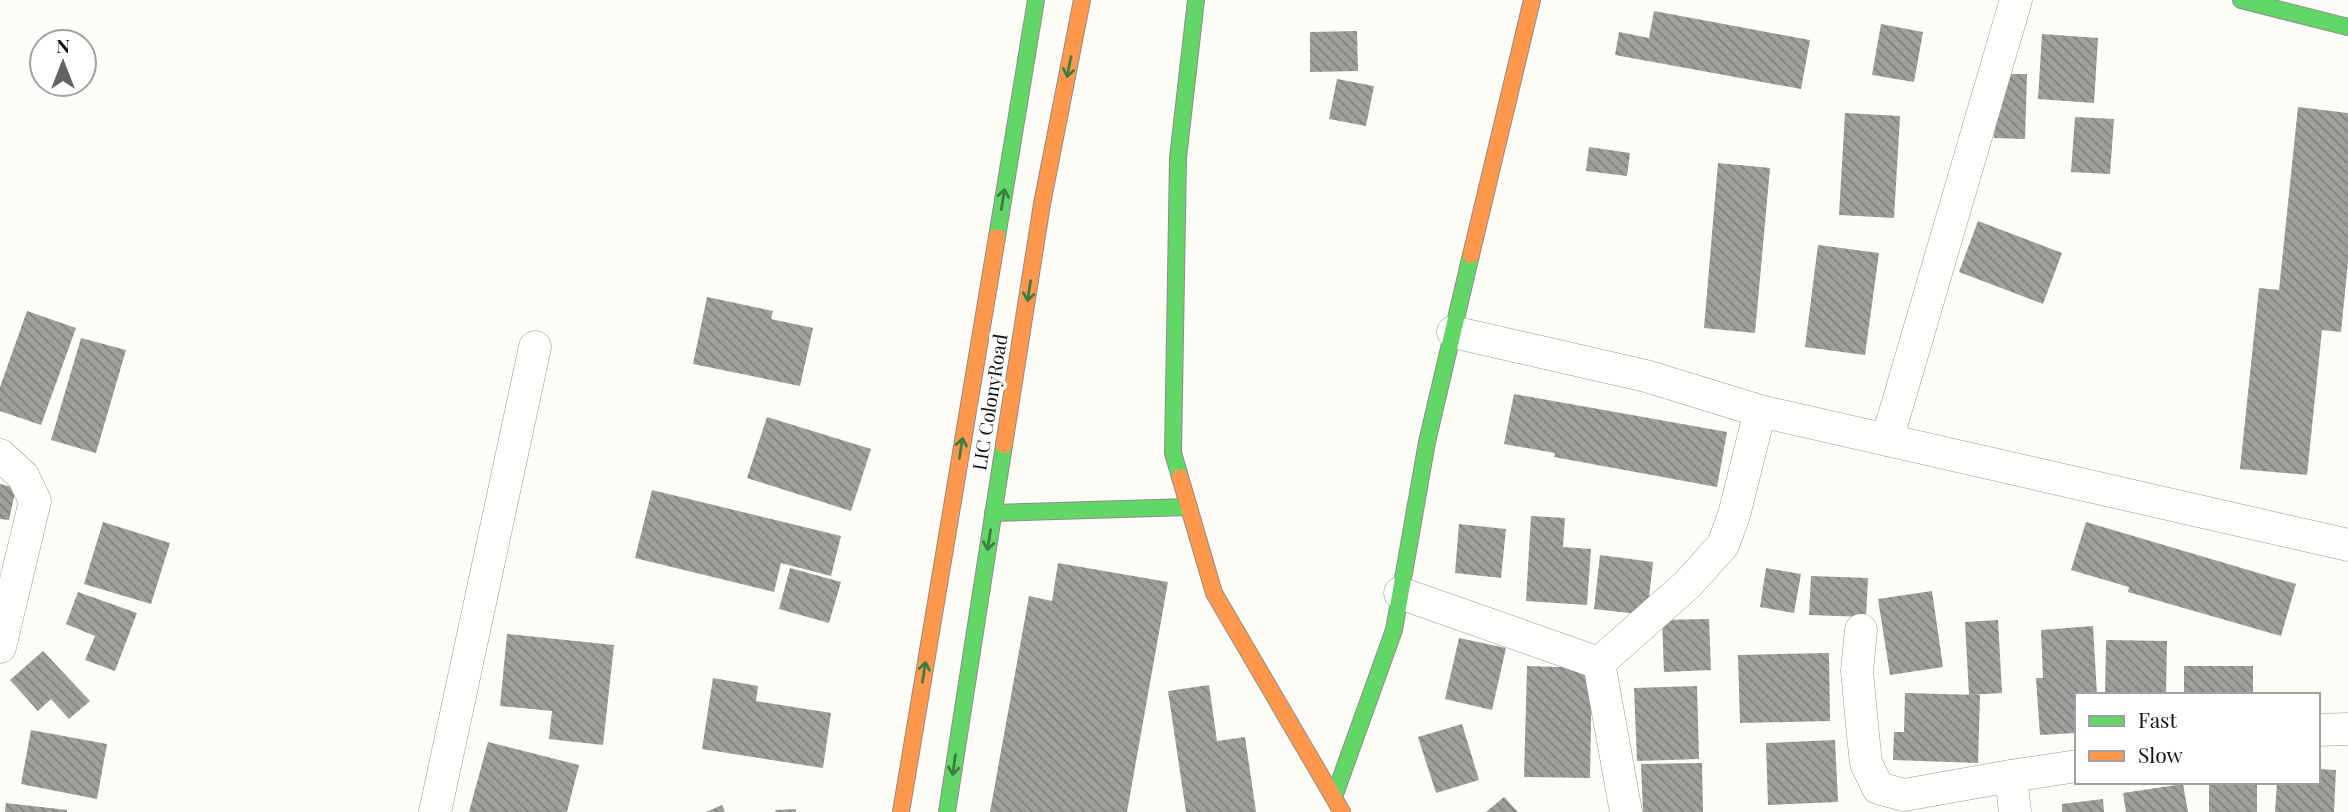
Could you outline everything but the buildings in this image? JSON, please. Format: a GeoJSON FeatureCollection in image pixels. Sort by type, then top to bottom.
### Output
{"type":"FeatureCollection","features":[{"type":"Feature","properties":{"kind":"street","name":"LIC ColonyRoad"},"geometry":{"type":"LineString","coordinates":[[901,812],[1035,0]]}},
{"type":"Feature","properties":{"kind":"street","name":"LIC ColonyRoad"},"geometry":{"type":"LineString","coordinates":[[947,812],[1042,204],[1082,0]]}},
{"type":"Feature","properties":{"kind":"street"},"geometry":{"type":"LineString","coordinates":[[1196,0],[1178,158],[1173,453],[1214,593],[1335,807]]}},
{"type":"Feature","properties":{"kind":"street"},"geometry":{"type":"LineString","coordinates":[[1335,807],[1394,630],[1427,442],[1532,0]]}},
{"type":"Feature","properties":{"kind":"street"},"geometry":{"type":"LineString","coordinates":[[1887,440],[2016,0]]}},
{"type":"Feature","properties":{"kind":"street"},"geometry":{"type":"LineString","coordinates":[[2241,0],[2348,27]]}},
{"type":"Feature","properties":{"kind":"street"},"geometry":{"type":"LineString","coordinates":[[1453,332],[1646,376],[1760,411],[2348,545]]}},
{"type":"Feature","properties":{"kind":"street"},"geometry":{"type":"LineString","coordinates":[[435,812],[535,348]]}},
{"type":"Feature","properties":{"kind":"street"},"geometry":{"type":"LineString","coordinates":[[1599,663],[1688,584],[1723,545],[1734,515],[1760,411]]}},
{"type":"Feature","properties":{"kind":"street"},"geometry":{"type":"LineString","coordinates":[[0,456],[23,476],[35,501],[0,648]]}},
{"type":"Feature","properties":{"kind":"street"},"geometry":{"type":"LineString","coordinates":[[993,513],[1189,507]]}},
{"type":"Feature","properties":{"kind":"street"},"geometry":{"type":"LineString","coordinates":[[1400,593],[1599,663]]}},
{"type":"Feature","properties":{"kind":"street"},"geometry":{"type":"LineString","coordinates":[[1861,630],[1857,671],[1863,735],[1867,762],[1878,788],[1904,795],[2075,766]]}},
{"type":"Feature","properties":{"kind":"street"},"geometry":{"type":"LineString","coordinates":[[1599,663],[1626,812]]}},
{"type":"Feature","properties":{"kind":"street"},"geometry":{"type":"LineString","coordinates":[[2320,730],[2348,729]]}},
{"type":"Feature","properties":{"kind":"street"},"geometry":{"type":"LineString","coordinates":[[2011,776],[2015,812]]}},
{"type":"Feature","properties":{"kind":"traffic: fast"},"geometry":{"type":"LineString","coordinates":[[997,237],[1036,0]]}},
{"type":"Feature","properties":{"kind":"traffic: fast"},"geometry":{"type":"LineString","coordinates":[[1180,477],[1173,453],[1178,158],[1196,0]]}},
{"type":"Feature","properties":{"kind":"traffic: fast"},"geometry":{"type":"LineString","coordinates":[[2241,0],[2348,27]]}},
{"type":"Feature","properties":{"kind":"traffic: fast"},"geometry":{"type":"LineString","coordinates":[[1334,797],[1394,630],[1427,442],[1471,255]]}},
{"type":"Feature","properties":{"kind":"traffic: fast"},"geometry":{"type":"LineString","coordinates":[[947,812],[1004,445]]}},
{"type":"Feature","properties":{"kind":"traffic: fast"},"geometry":{"type":"LineString","coordinates":[[993,513],[1189,507]]}},
{"type":"Feature","properties":{"kind":"traffic: slow"},"geometry":{"type":"LineString","coordinates":[[1004,445],[1042,204],[1082,0]]}},
{"type":"Feature","properties":{"kind":"traffic: slow"},"geometry":{"type":"LineString","coordinates":[[1471,255],[1532,0]]}},
{"type":"Feature","properties":{"kind":"traffic: slow"},"geometry":{"type":"LineString","coordinates":[[901,812],[997,237]]}},
{"type":"Feature","properties":{"kind":"traffic: slow"},"geometry":{"type":"LineString","coordinates":[[1180,477],[1214,593],[1342,812]]}}]}
